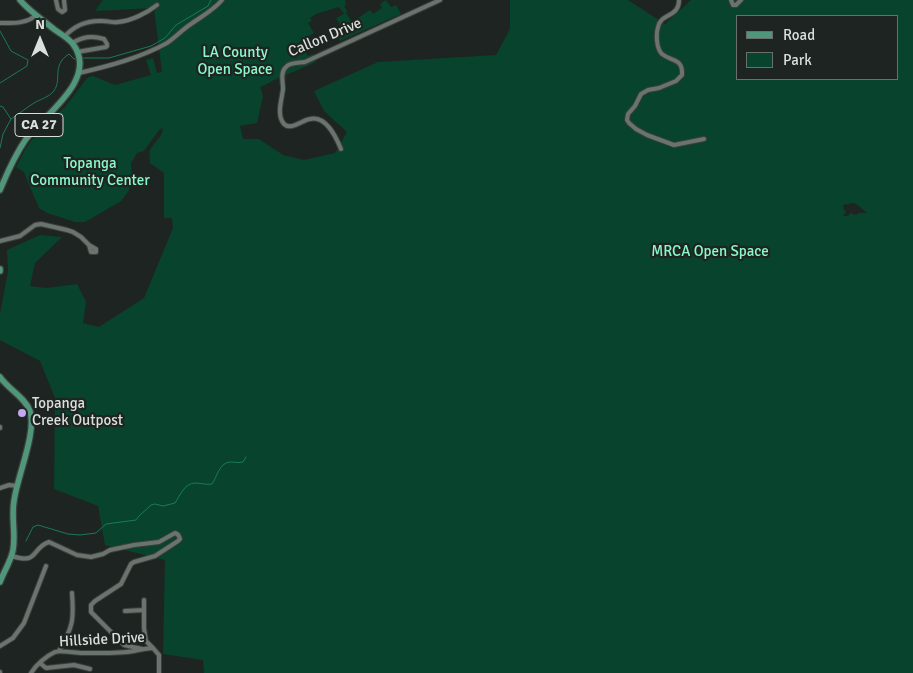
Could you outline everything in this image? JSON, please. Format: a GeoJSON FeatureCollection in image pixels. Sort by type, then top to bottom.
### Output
{"type":"FeatureCollection","features":[{"type":"Feature","properties":{"kind":"main road","name":"CA 27"},"geometry":{"type":"LineString","coordinates":[[0,190],[24,142],[68,93],[79,73],[77,53],[72,43],[36,15],[24,2]]}},
{"type":"Feature","properties":{"kind":"main road"},"geometry":{"type":"LineString","coordinates":[[0,377],[23,400],[30,411],[32,430],[13,506],[14,540],[12,556],[0,582]]}},
{"type":"Feature","properties":{"kind":"street"},"geometry":{"type":"LineString","coordinates":[[56,0],[58,9],[62,12],[65,10],[64,0]]}},
{"type":"Feature","properties":{"kind":"street"},"geometry":{"type":"LineString","coordinates":[[79,73],[152,51],[169,41],[222,0]]}},
{"type":"Feature","properties":{"kind":"street","name":"Callon Drive"},"geometry":{"type":"LineString","coordinates":[[341,149],[332,131],[315,118],[288,126],[284,123],[280,108],[284,68],[288,65],[305,62],[440,0]]}},
{"type":"Feature","properties":{"kind":"street"},"geometry":{"type":"LineString","coordinates":[[679,0],[676,11],[660,21],[657,39],[658,46],[663,55],[676,60],[682,69],[682,75],[676,81],[641,94],[627,118],[628,123],[636,129],[674,145],[704,139]]}},
{"type":"Feature","properties":{"kind":"street"},"geometry":{"type":"LineString","coordinates":[[731,0],[733,5],[736,5],[741,0]]}},
{"type":"Feature","properties":{"kind":"street"},"geometry":{"type":"LineString","coordinates":[[65,36],[79,25],[93,21],[123,21],[145,13],[157,5]]}},
{"type":"Feature","properties":{"kind":"street"},"geometry":{"type":"LineString","coordinates":[[2,23],[30,20],[36,15]]}},
{"type":"Feature","properties":{"kind":"street"},"geometry":{"type":"LineString","coordinates":[[72,43],[82,38],[94,36],[104,39],[107,44],[106,47],[77,53]]}},
{"type":"Feature","properties":{"kind":"street"},"geometry":{"type":"LineString","coordinates":[[0,241],[20,236],[35,225],[41,224],[67,230],[81,237],[88,245]]}},
{"type":"Feature","properties":{"kind":"street"},"geometry":{"type":"LineString","coordinates":[[0,488],[8,485],[17,486]]}},
{"type":"Feature","properties":{"kind":"street"},"geometry":{"type":"LineString","coordinates":[[12,556],[20,559],[31,558],[44,544],[49,542],[77,555],[91,557],[110,550],[160,542],[175,533],[178,534],[180,540],[178,542],[155,556],[131,564],[121,584],[91,604],[91,612],[124,645],[142,649]]}},
{"type":"Feature","properties":{"kind":"street"},"geometry":{"type":"LineString","coordinates":[[0,646],[13,638],[24,623],[46,566]]}},
{"type":"Feature","properties":{"kind":"street"},"geometry":{"type":"LineString","coordinates":[[59,651],[72,623],[72,593]]}},
{"type":"Feature","properties":{"kind":"street"},"geometry":{"type":"LineString","coordinates":[[144,600],[146,641],[153,648]]}},
{"type":"Feature","properties":{"kind":"street"},"geometry":{"type":"LineString","coordinates":[[125,611],[144,610]]}},
{"type":"Feature","properties":{"kind":"street","name":"Hillside Drive"},"geometry":{"type":"LineString","coordinates":[[31,673],[34,668],[50,655],[59,651],[69,653],[118,652],[153,648],[159,655],[159,673]]}},
{"type":"Feature","properties":{"kind":"street"},"geometry":{"type":"LineString","coordinates":[[40,663],[46,668],[74,665],[90,669]]}},
{"type":"Feature","properties":{"kind":"green space"},"geometry":{"type":"Polygon","coordinates":[[[103,0],[345,0],[346,13],[352,22],[370,10],[373,14],[382,8],[380,4],[386,0],[391,7],[396,5],[401,14],[340,41],[335,32],[342,28],[336,18],[344,14],[339,7],[316,14],[310,18],[312,21],[308,23],[314,33],[299,42],[308,56],[313,54],[316,62],[260,87],[263,96],[257,123],[240,126],[243,139],[259,139],[283,155],[304,160],[335,153],[347,132],[324,111],[314,91],[378,62],[496,55],[510,29],[510,0],[628,0],[665,24],[691,0],[913,0],[913,673],[204,673],[203,660],[163,654],[165,560],[105,545],[98,506],[54,489],[55,398],[40,361],[0,340],[0,314],[8,271],[7,250],[40,235],[62,237],[35,263],[30,286],[46,288],[77,284],[86,302],[83,323],[99,327],[144,298],[173,228],[172,218],[164,218],[164,173],[150,163],[150,150],[161,135],[163,128],[159,130],[144,151],[137,153],[131,163],[132,182],[128,192],[121,201],[85,222],[75,222],[47,213],[39,208],[24,172],[16,167],[26,148],[41,128],[65,107],[87,78],[93,76],[115,85],[151,75],[146,60],[153,58],[157,73],[162,72],[154,8],[95,11],[103,0]],[[854,203],[843,205],[846,212],[843,215],[867,213],[854,203]]]}},
{"type":"Feature","properties":{"kind":"waterway"},"geometry":{"type":"LineString","coordinates":[[81,58],[109,58],[151,46],[165,38],[176,25],[208,6],[211,0]]}},
{"type":"Feature","properties":{"kind":"waterway"},"geometry":{"type":"LineString","coordinates":[[0,31],[11,51],[28,60],[27,66],[0,83]]}},
{"type":"Feature","properties":{"kind":"waterway"},"geometry":{"type":"LineString","coordinates":[[11,119],[52,93],[57,84],[58,68],[63,59],[69,54],[74,59],[77,59]]}},
{"type":"Feature","properties":{"kind":"waterway"},"geometry":{"type":"LineString","coordinates":[[0,106],[3,107],[11,119],[3,134],[0,148]]}},
{"type":"Feature","properties":{"kind":"waterway"},"geometry":{"type":"LineString","coordinates":[[26,541],[33,527],[38,525],[68,534],[80,535],[96,533],[106,524],[136,520],[151,505],[163,506],[175,503],[188,485],[195,483],[212,484],[223,465],[230,462],[243,462],[246,457]]}},
{"type":"Feature","properties":{"kind":"place","name":"Topanga Creek Outpost"},"geometry":{"type":"Point","coordinates":[22,413]}},
{"type":"Feature","properties":{"kind":"park label","name":"LA County Open Space"},"geometry":{"type":"Point","coordinates":[235,62]}},
{"type":"Feature","properties":{"kind":"park label","name":"Topanga Community Center"},"geometry":{"type":"Point","coordinates":[90,172]}},
{"type":"Feature","properties":{"kind":"park label","name":"MRCA Open Space"},"geometry":{"type":"Point","coordinates":[710,252]}}]}
